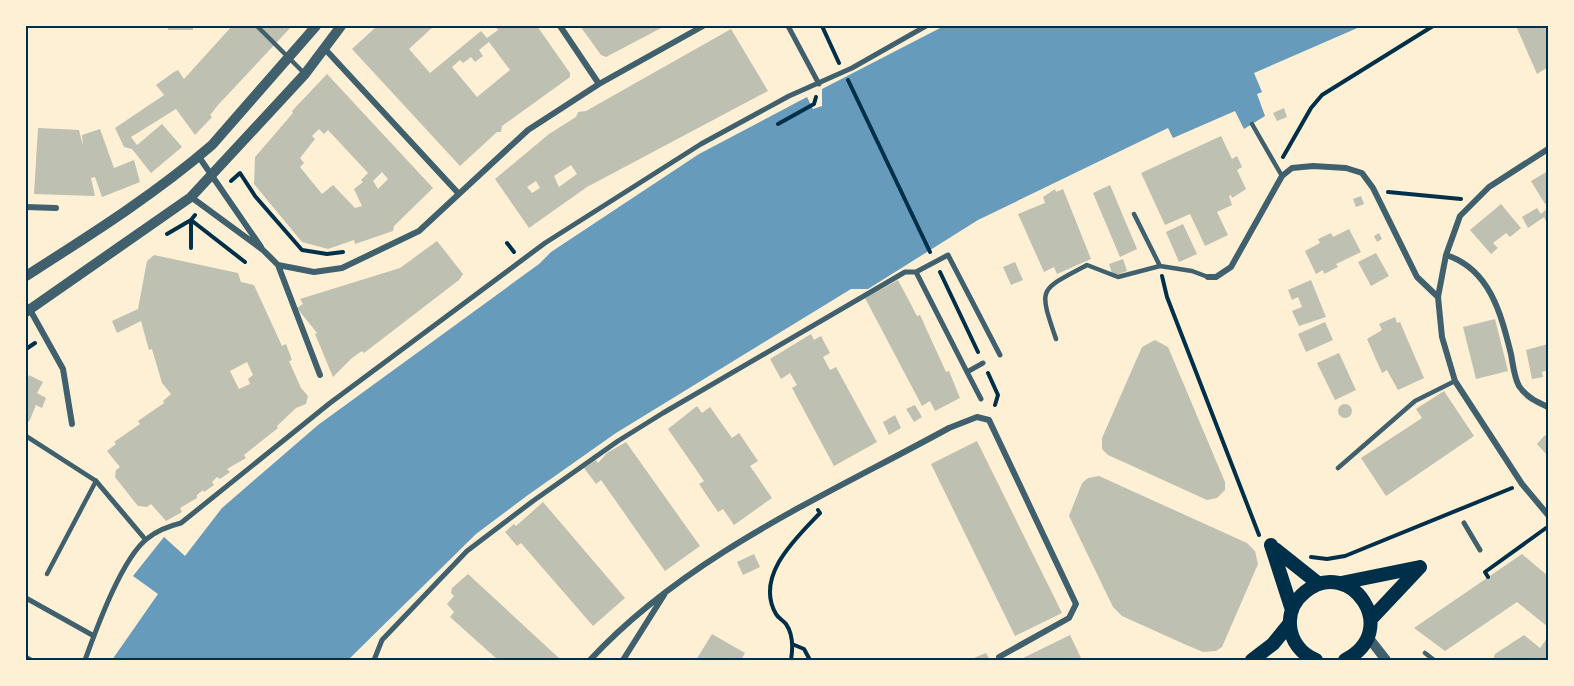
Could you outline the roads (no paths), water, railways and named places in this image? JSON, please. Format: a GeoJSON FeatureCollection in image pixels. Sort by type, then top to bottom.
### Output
{"type":"FeatureCollection","features":[{"type":"Feature","properties":{"kind":"main road"},"geometry":{"type":"LineString","coordinates":[[1313,660],[1299,648],[1271,545],[1319,584]]}},
{"type":"Feature","properties":{"kind":"main road"},"geometry":{"type":"LineString","coordinates":[[1252,660],[1273,644],[1291,617],[1302,594],[1319,584],[1341,584],[1420,567],[1371,619]]}},
{"type":"Feature","properties":{"kind":"main road"},"geometry":{"type":"LineString","coordinates":[[1341,584],[1362,597],[1371,619],[1368,637],[1363,648],[1346,660]]}},
{"type":"Feature","properties":{"kind":"street"},"geometry":{"type":"LineString","coordinates":[[26,276],[121,215],[199,157],[316,26]]}},
{"type":"Feature","properties":{"kind":"street"},"geometry":{"type":"LineString","coordinates":[[72,424],[63,369],[27,309],[191,197],[213,176],[305,74],[341,26]]}},
{"type":"Feature","properties":{"kind":"street"},"geometry":{"type":"LineString","coordinates":[[560,26],[599,84]]}},
{"type":"Feature","properties":{"kind":"street"},"geometry":{"type":"LineString","coordinates":[[278,265],[314,272],[342,268],[420,231],[528,130],[599,84],[703,26]]}},
{"type":"Feature","properties":{"kind":"street"},"geometry":{"type":"LineString","coordinates":[[788,26],[819,84]]}},
{"type":"Feature","properties":{"kind":"street"},"geometry":{"type":"LineString","coordinates":[[85,660],[115,584],[145,539],[162,528],[181,523],[330,403],[545,243],[701,144],[926,26]]}},
{"type":"Feature","properties":{"kind":"street"},"geometry":{"type":"LineString","coordinates":[[325,49],[459,194]]}},
{"type":"Feature","properties":{"kind":"street"},"geometry":{"type":"LineString","coordinates":[[1548,149],[1473,200],[1460,216],[1446,255],[1438,297],[1442,337],[1455,381],[1522,484],[1548,515]]}},
{"type":"Feature","properties":{"kind":"street"},"geometry":{"type":"LineString","coordinates":[[199,157],[263,250]]}},
{"type":"Feature","properties":{"kind":"street"},"geometry":{"type":"LineString","coordinates":[[1208,277],[1216,277],[1231,267],[1282,176],[1292,168],[1313,166],[1346,168],[1362,173],[1373,188],[1417,277],[1438,297]]}},
{"type":"Feature","properties":{"kind":"street"},"geometry":{"type":"LineString","coordinates":[[191,197],[263,250],[278,265],[320,375]]}},
{"type":"Feature","properties":{"kind":"street"},"geometry":{"type":"LineString","coordinates":[[26,207],[56,208]]}},
{"type":"Feature","properties":{"kind":"street"},"geometry":{"type":"LineString","coordinates":[[374,660],[382,640],[467,551],[533,501],[618,441],[663,413],[905,273],[916,272],[948,255],[1000,355]]}},
{"type":"Feature","properties":{"kind":"street"},"geometry":{"type":"LineString","coordinates":[[1446,255],[1461,259],[1475,270],[1491,293],[1503,322],[1518,385],[1529,397],[1548,407]]}},
{"type":"Feature","properties":{"kind":"street"},"geometry":{"type":"LineString","coordinates":[[916,272],[981,399]]}},
{"type":"Feature","properties":{"kind":"street"},"geometry":{"type":"LineString","coordinates":[[967,372],[983,363]]}},
{"type":"Feature","properties":{"kind":"street"},"geometry":{"type":"LineString","coordinates":[[590,660],[618,629],[720,553],[957,424],[983,417],[989,420],[1076,604],[1069,618],[999,657]]}},
{"type":"Feature","properties":{"kind":"street"},"geometry":{"type":"LineString","coordinates":[[96,481],[145,539]]}},
{"type":"Feature","properties":{"kind":"street"},"geometry":{"type":"LineString","coordinates":[[1464,523],[1480,550]]}},
{"type":"Feature","properties":{"kind":"street"},"geometry":{"type":"LineString","coordinates":[[623,660],[666,592]]}},
{"type":"Feature","properties":{"kind":"street"},"geometry":{"type":"LineString","coordinates":[[26,598],[94,636]]}},
{"type":"Feature","properties":{"kind":"street"},"geometry":{"type":"LineString","coordinates":[[1368,637],[1386,660]]}},
{"type":"Feature","properties":{"kind":"lane"},"geometry":{"type":"LineString","coordinates":[[257,26],[305,74]]}},
{"type":"Feature","properties":{"kind":"lane"},"geometry":{"type":"LineString","coordinates":[[1252,124],[1264,148],[1278,165],[1282,176]]}},
{"type":"Feature","properties":{"kind":"lane"},"geometry":{"type":"LineString","coordinates":[[1134,214],[1160,266]]}},
{"type":"Feature","properties":{"kind":"lane"},"geometry":{"type":"LineString","coordinates":[[1056,339],[1044,303],[1046,291],[1052,284],[1087,265],[1118,277],[1160,266],[1192,271],[1208,277]]}},
{"type":"Feature","properties":{"kind":"lane"},"geometry":{"type":"LineString","coordinates":[[1338,468],[1415,401],[1455,381]]}},
{"type":"Feature","properties":{"kind":"lane"},"geometry":{"type":"LineString","coordinates":[[26,436],[96,481],[47,574]]}},
{"type":"Feature","properties":{"kind":"lane"},"geometry":{"type":"LineString","coordinates":[[1425,653],[1434,660]]}},
{"type":"Feature","properties":{"kind":"lane"},"geometry":{"type":"LineString","coordinates":[[26,657],[31,660]]}},
{"type":"Feature","properties":{"kind":"water"},"geometry":{"type":"Polygon","coordinates":[[[944,26],[1362,26],[1254,73],[1262,92],[1257,94],[1265,116],[1244,129],[1235,111],[1173,138],[1168,128],[978,220],[868,289],[851,289],[616,433],[476,534],[348,660],[112,660],[158,594],[133,576],[164,537],[185,556],[222,508],[318,425],[539,264],[551,252],[699,154],[807,97],[813,109],[822,106],[822,89],[944,26]]]}}]}
